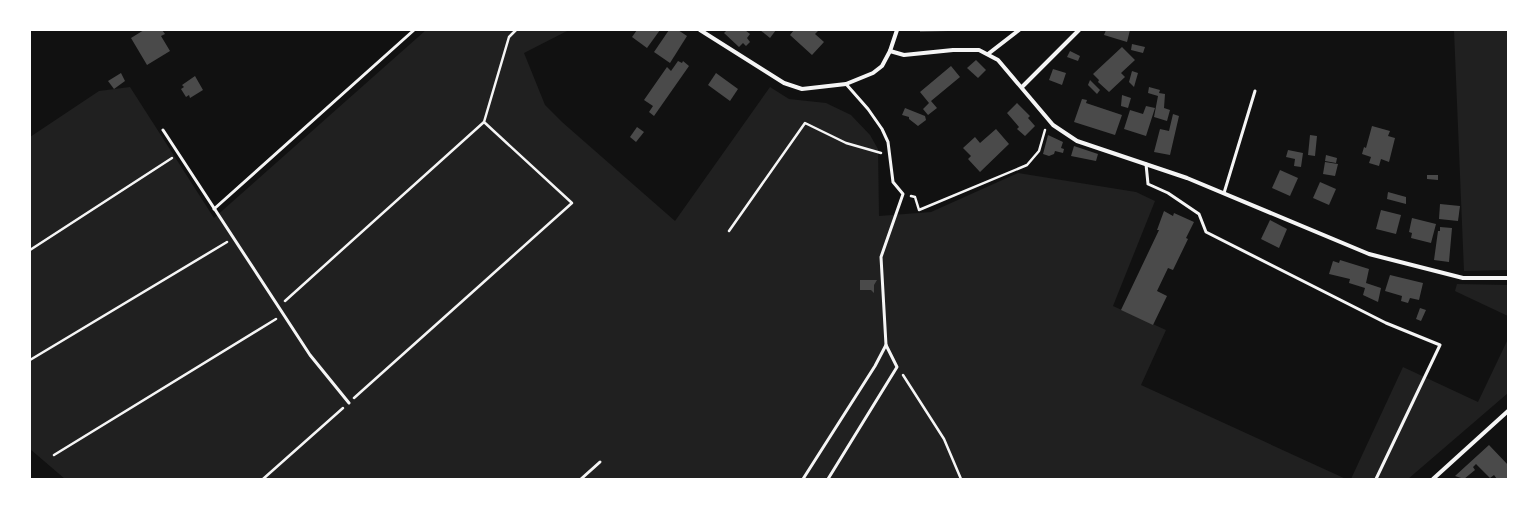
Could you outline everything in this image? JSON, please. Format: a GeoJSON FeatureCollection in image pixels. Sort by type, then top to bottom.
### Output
{"type":"FeatureCollection","features":[{"type":"Feature","properties":{"kind":"street"},"geometry":{"type":"LineString","coordinates":[[700,30],[784,83],[793,87],[814,89],[846,84],[874,73],[882,66],[890,51],[896,30]]}},
{"type":"Feature","properties":{"kind":"street"},"geometry":{"type":"LineString","coordinates":[[988,54],[1019,30]]}},
{"type":"Feature","properties":{"kind":"street"},"geometry":{"type":"LineString","coordinates":[[1022,87],[1078,30]]}},
{"type":"Feature","properties":{"kind":"street"},"geometry":{"type":"LineString","coordinates":[[890,51],[904,55],[953,50],[979,50],[998,60],[1053,125],[1077,141],[1187,178],[1369,254],[1463,278],[1508,278]]}},
{"type":"Feature","properties":{"kind":"street"},"geometry":{"type":"LineString","coordinates":[[1433,479],[1508,411]]}},
{"type":"Feature","properties":{"kind":"lane"},"geometry":{"type":"LineString","coordinates":[[214,209],[414,30]]}},
{"type":"Feature","properties":{"kind":"lane"},"geometry":{"type":"LineString","coordinates":[[828,479],[897,367],[886,345],[881,256],[903,194],[893,182],[888,142],[882,130],[868,109],[846,84]]}},
{"type":"Feature","properties":{"kind":"lane"},"geometry":{"type":"LineString","coordinates":[[1224,193],[1255,91]]}},
{"type":"Feature","properties":{"kind":"lane"},"geometry":{"type":"LineString","coordinates":[[163,130],[310,355],[349,403]]}},
{"type":"Feature","properties":{"kind":"lane"},"geometry":{"type":"LineString","coordinates":[[1146,164],[1148,184],[1168,193],[1199,214],[1206,232],[1386,323],[1440,345],[1376,479]]}},
{"type":"Feature","properties":{"kind":"lane"},"geometry":{"type":"LineString","coordinates":[[803,479],[875,366],[886,345]]}},
{"type":"Feature","properties":{"kind":"lane"},"geometry":{"type":"LineString","coordinates":[[581,479],[600,462]]}},
{"type":"Feature","properties":{"kind":"path"},"geometry":{"type":"LineString","coordinates":[[278,307],[484,122],[509,36],[516,30]]}},
{"type":"Feature","properties":{"kind":"path"},"geometry":{"type":"LineString","coordinates":[[903,194],[915,197],[919,210],[1027,165],[1039,151],[1048,119]]}},
{"type":"Feature","properties":{"kind":"path"},"geometry":{"type":"LineString","coordinates":[[263,479],[572,203],[484,122]]}},
{"type":"Feature","properties":{"kind":"path"},"geometry":{"type":"LineString","coordinates":[[729,231],[805,123],[846,143],[890,155]]}},
{"type":"Feature","properties":{"kind":"path"},"geometry":{"type":"LineString","coordinates":[[30,250],[178,154]]}},
{"type":"Feature","properties":{"kind":"path"},"geometry":{"type":"LineString","coordinates":[[30,360],[233,239]]}},
{"type":"Feature","properties":{"kind":"path"},"geometry":{"type":"LineString","coordinates":[[54,455],[283,314]]}},
{"type":"Feature","properties":{"kind":"path"},"geometry":{"type":"LineString","coordinates":[[897,367],[944,439],[961,479]]}},
{"type":"Feature","properties":{"kind":"shaded area"},"geometry":{"type":"Polygon","coordinates":[[[426,30],[569,30],[524,53],[545,105],[562,122],[675,221],[770,87],[789,99],[826,103],[851,115],[870,135],[878,149],[879,216],[931,212],[1018,173],[1136,192],[1155,201],[1113,306],[1166,330],[1141,385],[1346,479],[65,479],[30,449],[30,137],[99,91],[130,87],[214,218],[426,30]]]}},
{"type":"Feature","properties":{"kind":"shaded area"},"geometry":{"type":"Polygon","coordinates":[[[1454,30],[1508,30],[1508,270],[1464,271],[1454,30]]]}},
{"type":"Feature","properties":{"kind":"shaded area"},"geometry":{"type":"Polygon","coordinates":[[[1457,284],[1508,285],[1508,316],[1455,291],[1457,284]]]}},
{"type":"Feature","properties":{"kind":"shaded area"},"geometry":{"type":"Polygon","coordinates":[[[1508,339],[1508,393],[1408,479],[1351,479],[1403,367],[1478,402],[1508,339]]]}},
{"type":"Feature","properties":{"kind":"building"},"geometry":{"type":"Polygon","coordinates":[[[144,30],[162,30],[165,34],[161,36],[170,51],[147,65],[131,38],[144,30]]]}},
{"type":"Feature","properties":{"kind":"building"},"geometry":{"type":"Polygon","coordinates":[[[637,30],[660,30],[647,48],[632,37],[637,30]]]}},
{"type":"Feature","properties":{"kind":"building"},"geometry":{"type":"Polygon","coordinates":[[[669,30],[678,30],[687,36],[670,63],[654,52],[669,30]]]}},
{"type":"Feature","properties":{"kind":"building"},"geometry":{"type":"Polygon","coordinates":[[[727,30],[745,30],[750,34],[747,38],[750,42],[746,46],[743,43],[739,47],[724,33],[727,30]]]}},
{"type":"Feature","properties":{"kind":"building"},"geometry":{"type":"Polygon","coordinates":[[[760,30],[776,30],[770,38],[760,30]]]}},
{"type":"Feature","properties":{"kind":"building"},"geometry":{"type":"Polygon","coordinates":[[[794,30],[819,30],[815,34],[824,42],[812,55],[790,35],[794,30]]]}},
{"type":"Feature","properties":{"kind":"building"},"geometry":{"type":"Polygon","coordinates":[[[920,30],[948,30],[948,31],[920,32],[920,30]]]}},
{"type":"Feature","properties":{"kind":"building"},"geometry":{"type":"Polygon","coordinates":[[[1106,30],[1130,30],[1127,42],[1104,35],[1106,30]]]}},
{"type":"Feature","properties":{"kind":"building"},"geometry":{"type":"Polygon","coordinates":[[[1132,44],[1145,47],[1143,53],[1131,50],[1132,44]]]}},
{"type":"Feature","properties":{"kind":"building"},"geometry":{"type":"Polygon","coordinates":[[[1122,47],[1135,60],[1121,73],[1125,77],[1109,92],[1098,82],[1099,80],[1093,74],[1122,47]]]}},
{"type":"Feature","properties":{"kind":"building"},"geometry":{"type":"Polygon","coordinates":[[[1070,51],[1080,56],[1078,61],[1067,57],[1070,51]]]}},
{"type":"Feature","properties":{"kind":"building"},"geometry":{"type":"Polygon","coordinates":[[[976,60],[986,70],[978,78],[967,68],[976,60]]]}},
{"type":"Feature","properties":{"kind":"building"},"geometry":{"type":"Polygon","coordinates":[[[678,61],[682,63],[683,61],[689,66],[654,116],[649,112],[653,106],[644,100],[667,67],[671,71],[678,61]]]}},
{"type":"Feature","properties":{"kind":"building"},"geometry":{"type":"Polygon","coordinates":[[[951,66],[960,77],[931,101],[937,108],[928,115],[923,109],[929,103],[920,92],[951,66]]]}},
{"type":"Feature","properties":{"kind":"building"},"geometry":{"type":"Polygon","coordinates":[[[1053,69],[1066,73],[1062,85],[1049,80],[1053,69]]]}},
{"type":"Feature","properties":{"kind":"building"},"geometry":{"type":"Polygon","coordinates":[[[1132,71],[1138,73],[1134,87],[1129,82],[1132,71]]]}},
{"type":"Feature","properties":{"kind":"building"},"geometry":{"type":"Polygon","coordinates":[[[121,73],[125,81],[114,89],[108,81],[121,73]]]}},
{"type":"Feature","properties":{"kind":"building"},"geometry":{"type":"Polygon","coordinates":[[[716,73],[738,89],[730,101],[708,85],[716,73]]]}},
{"type":"Feature","properties":{"kind":"building"},"geometry":{"type":"Polygon","coordinates":[[[195,76],[203,90],[190,98],[189,95],[186,97],[181,89],[184,87],[182,85],[195,76]]]}},
{"type":"Feature","properties":{"kind":"building"},"geometry":{"type":"Polygon","coordinates":[[[1090,80],[1100,90],[1097,94],[1088,85],[1090,80]]]}},
{"type":"Feature","properties":{"kind":"building"},"geometry":{"type":"Polygon","coordinates":[[[1149,87],[1160,90],[1159,93],[1165,94],[1164,108],[1170,110],[1167,121],[1154,117],[1158,96],[1148,93],[1149,87]]]}},
{"type":"Feature","properties":{"kind":"building"},"geometry":{"type":"Polygon","coordinates":[[[1122,95],[1131,98],[1128,108],[1121,106],[1122,95]]]}},
{"type":"Feature","properties":{"kind":"building"},"geometry":{"type":"Polygon","coordinates":[[[1082,99],[1087,100],[1086,103],[1122,115],[1115,135],[1074,122],[1082,99]]]}},
{"type":"Feature","properties":{"kind":"building"},"geometry":{"type":"Polygon","coordinates":[[[1017,103],[1030,116],[1028,118],[1035,126],[1025,136],[1017,129],[1019,127],[1007,113],[1017,103]]]}},
{"type":"Feature","properties":{"kind":"building"},"geometry":{"type":"Polygon","coordinates":[[[1146,106],[1155,108],[1146,136],[1124,129],[1130,110],[1143,114],[1146,106]]]}},
{"type":"Feature","properties":{"kind":"building"},"geometry":{"type":"Polygon","coordinates":[[[905,108],[925,116],[926,120],[918,126],[909,119],[909,117],[902,115],[905,108]]]}},
{"type":"Feature","properties":{"kind":"building"},"geometry":{"type":"Polygon","coordinates":[[[1173,114],[1179,116],[1170,155],[1154,152],[1160,129],[1169,131],[1173,114]]]}},
{"type":"Feature","properties":{"kind":"building"},"geometry":{"type":"Polygon","coordinates":[[[1372,126],[1390,131],[1388,136],[1395,138],[1389,162],[1381,159],[1379,166],[1369,163],[1371,157],[1362,154],[1364,147],[1366,148],[1372,126]]]}},
{"type":"Feature","properties":{"kind":"building"},"geometry":{"type":"Polygon","coordinates":[[[637,127],[644,132],[636,142],[630,137],[637,127]]]}},
{"type":"Feature","properties":{"kind":"building"},"geometry":{"type":"Polygon","coordinates":[[[996,129],[1009,144],[980,172],[968,159],[971,156],[963,148],[975,137],[980,143],[996,129]]]}},
{"type":"Feature","properties":{"kind":"building"},"geometry":{"type":"Polygon","coordinates":[[[1048,135],[1063,142],[1061,148],[1064,149],[1063,153],[1055,151],[1054,154],[1049,156],[1043,154],[1048,135]]]}},
{"type":"Feature","properties":{"kind":"building"},"geometry":{"type":"Polygon","coordinates":[[[1310,135],[1317,136],[1315,156],[1308,155],[1310,135]]]}},
{"type":"Feature","properties":{"kind":"building"},"geometry":{"type":"Polygon","coordinates":[[[1074,146],[1098,154],[1096,161],[1071,156],[1074,146]]]}},
{"type":"Feature","properties":{"kind":"building"},"geometry":{"type":"Polygon","coordinates":[[[1288,150],[1303,153],[1301,167],[1294,166],[1295,159],[1286,157],[1288,150]]]}},
{"type":"Feature","properties":{"kind":"building"},"geometry":{"type":"Polygon","coordinates":[[[1326,155],[1337,158],[1336,163],[1325,161],[1326,155]]]}},
{"type":"Feature","properties":{"kind":"building"},"geometry":{"type":"Polygon","coordinates":[[[1325,162],[1338,164],[1335,176],[1323,174],[1325,162]]]}},
{"type":"Feature","properties":{"kind":"building"},"geometry":{"type":"Polygon","coordinates":[[[1280,170],[1298,178],[1290,196],[1272,188],[1280,170]]]}},
{"type":"Feature","properties":{"kind":"building"},"geometry":{"type":"Polygon","coordinates":[[[1427,175],[1438,175],[1438,180],[1427,179],[1427,175]]]}},
{"type":"Feature","properties":{"kind":"building"},"geometry":{"type":"Polygon","coordinates":[[[1320,182],[1336,189],[1329,205],[1313,198],[1320,182]]]}},
{"type":"Feature","properties":{"kind":"building"},"geometry":{"type":"Polygon","coordinates":[[[1388,192],[1406,197],[1406,204],[1387,199],[1388,192]]]}},
{"type":"Feature","properties":{"kind":"building"},"geometry":{"type":"Polygon","coordinates":[[[1440,204],[1460,206],[1458,221],[1439,219],[1440,204]]]}},
{"type":"Feature","properties":{"kind":"building"},"geometry":{"type":"Polygon","coordinates":[[[1381,210],[1401,215],[1396,234],[1376,229],[1381,210]]]}},
{"type":"Feature","properties":{"kind":"building"},"geometry":{"type":"Polygon","coordinates":[[[1164,211],[1173,216],[1174,213],[1194,222],[1186,238],[1188,239],[1173,270],[1168,268],[1157,291],[1167,296],[1153,325],[1121,310],[1159,230],[1157,230],[1164,211]]]}},
{"type":"Feature","properties":{"kind":"building"},"geometry":{"type":"Polygon","coordinates":[[[1412,218],[1436,224],[1431,243],[1411,238],[1412,233],[1409,232],[1412,218]]]}},
{"type":"Feature","properties":{"kind":"building"},"geometry":{"type":"Polygon","coordinates":[[[1270,220],[1287,229],[1279,248],[1261,239],[1270,220]]]}},
{"type":"Feature","properties":{"kind":"building"},"geometry":{"type":"Polygon","coordinates":[[[1440,227],[1452,228],[1449,262],[1434,260],[1438,231],[1440,231],[1440,227]]]}},
{"type":"Feature","properties":{"kind":"building"},"geometry":{"type":"Polygon","coordinates":[[[1340,260],[1369,269],[1366,283],[1381,288],[1378,302],[1363,295],[1365,288],[1349,283],[1350,279],[1329,274],[1333,261],[1339,263],[1340,260]]]}},
{"type":"Feature","properties":{"kind":"building"},"geometry":{"type":"Polygon","coordinates":[[[1390,275],[1423,283],[1419,300],[1410,298],[1408,303],[1401,301],[1402,296],[1385,291],[1390,275]]]}},
{"type":"Feature","properties":{"kind":"building"},"geometry":{"type":"Polygon","coordinates":[[[860,280],[877,280],[874,285],[874,293],[871,290],[860,290],[860,280]]]}},
{"type":"Feature","properties":{"kind":"building"},"geometry":{"type":"Polygon","coordinates":[[[1420,308],[1426,310],[1421,321],[1416,319],[1420,308]]]}},
{"type":"Feature","properties":{"kind":"building"},"geometry":{"type":"Polygon","coordinates":[[[1489,445],[1508,465],[1508,479],[1497,479],[1494,475],[1490,478],[1476,464],[1473,467],[1475,470],[1464,479],[1455,476],[1489,445]]]}}]}
